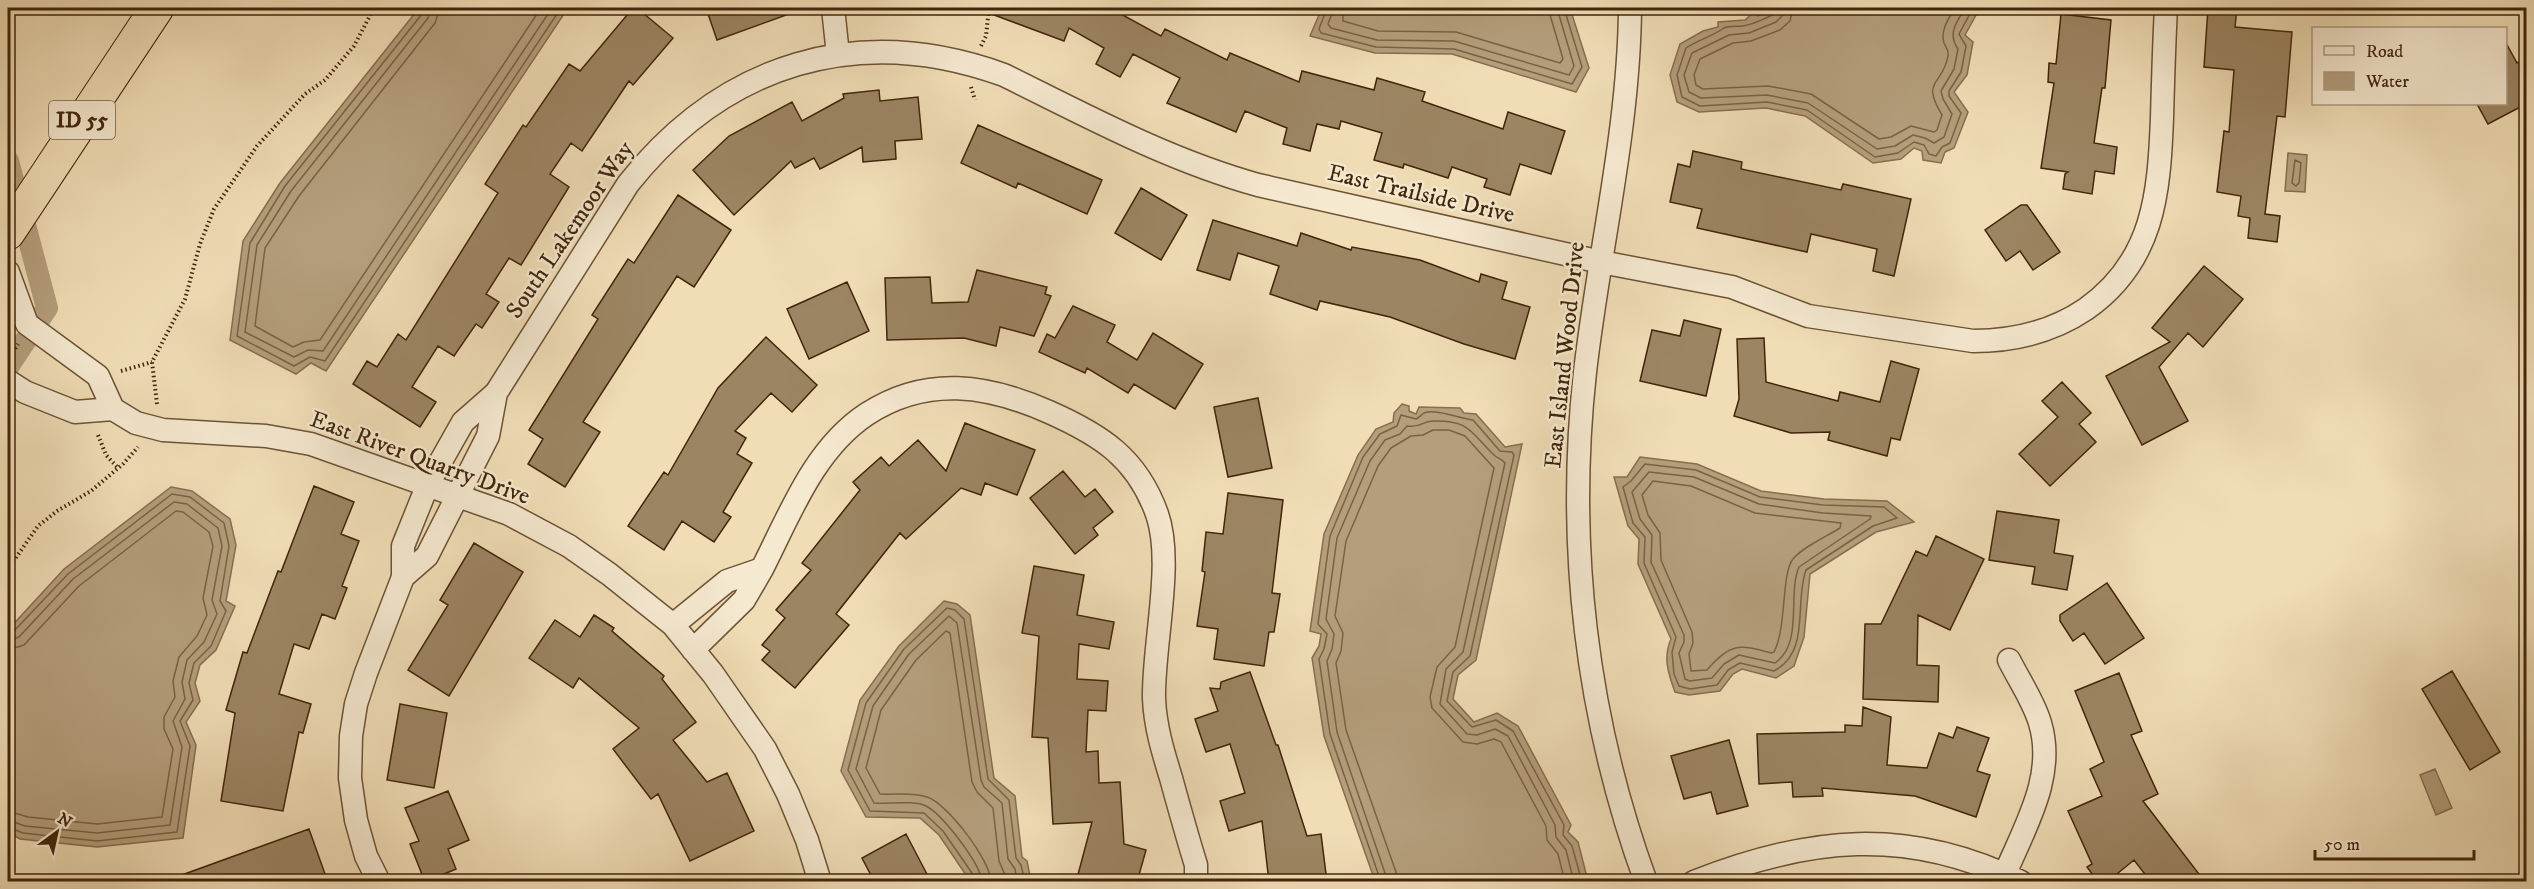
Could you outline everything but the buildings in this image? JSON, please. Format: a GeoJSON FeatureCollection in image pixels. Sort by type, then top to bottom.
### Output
{"type":"FeatureCollection","features":[{"type":"Feature","properties":{"kind":"highway","name":"ID 55"},"geometry":{"type":"LineString","coordinates":[[8,233],[157,8]]}},
{"type":"Feature","properties":{"kind":"street"},"geometry":{"type":"LineString","coordinates":[[833,8],[838,55]]}},
{"type":"Feature","properties":{"kind":"street","name":"East Island Wood Drive"},"geometry":{"type":"LineString","coordinates":[[1630,8],[1630,56],[1625,105],[1585,371],[1578,447],[1577,521],[1581,596],[1590,670],[1604,743],[1623,816],[1646,882]]}},
{"type":"Feature","properties":{"kind":"street","name":"East Trailside Drive"},"geometry":{"type":"LineString","coordinates":[[734,90],[785,68],[838,55],[908,52],[949,58],[1004,75],[1164,153],[1210,172],[1258,185],[1601,262],[1732,287],[1808,316],[1973,341],[2001,341],[2040,333],[2070,319],[2118,281],[2134,259],[2153,212],[2159,175],[2166,8]]}},
{"type":"Feature","properties":{"kind":"street","name":"South Lakemoor Way"},"geometry":{"type":"LineString","coordinates":[[379,882],[366,856],[356,820],[350,778],[351,736],[366,673],[403,577],[403,546],[428,484],[463,422],[496,393],[628,184],[648,158],[673,133],[697,114],[734,90]]}},
{"type":"Feature","properties":{"kind":"street"},"geometry":{"type":"LineString","coordinates":[[8,272],[27,324],[98,376],[113,409],[75,412],[25,392],[8,381]]}},
{"type":"Feature","properties":{"kind":"street"},"geometry":{"type":"LineString","coordinates":[[693,650],[744,600],[806,481],[833,442],[868,414],[905,396],[948,387],[975,388],[1016,398],[1078,424],[1106,441],[1129,463],[1147,490],[1158,516],[1164,558],[1154,700],[1158,732],[1196,865],[1196,882]]}},
{"type":"Feature","properties":{"kind":"street","name":"South Lakemoor Way"},"geometry":{"type":"LineString","coordinates":[[403,577],[427,556],[488,436],[496,393]]}},
{"type":"Feature","properties":{"kind":"street","name":"East River Quarry Drive"},"geometry":{"type":"LineString","coordinates":[[113,409],[136,423],[163,430],[266,436],[311,444],[509,514],[569,546],[609,574],[673,625],[743,715],[765,749],[788,794],[807,840],[820,882]]}},
{"type":"Feature","properties":{"kind":"street"},"geometry":{"type":"LineString","coordinates":[[673,625],[727,580],[762,569]]}},
{"type":"Feature","properties":{"kind":"street"},"geometry":{"type":"LineString","coordinates":[[1694,882],[1740,864],[1781,852],[1806,847],[1857,844],[1918,849],[1958,857],[2013,878],[2044,771],[2044,747],[2040,722],[2009,660]]}},
{"type":"Feature","properties":{"kind":"path"},"geometry":{"type":"LineString","coordinates":[[158,404],[152,362],[185,299],[200,244],[214,209],[257,146],[305,94],[325,80],[354,46],[374,8]]}},
{"type":"Feature","properties":{"kind":"path"},"geometry":{"type":"LineString","coordinates":[[981,46],[986,36],[989,8]]}},
{"type":"Feature","properties":{"kind":"path"},"geometry":{"type":"LineString","coordinates":[[8,360],[22,338]]}},
{"type":"Feature","properties":{"kind":"path"},"geometry":{"type":"LineString","coordinates":[[121,371],[152,362]]}},
{"type":"Feature","properties":{"kind":"path"},"geometry":{"type":"LineString","coordinates":[[98,435],[106,455],[118,468]]}},
{"type":"Feature","properties":{"kind":"path"},"geometry":{"type":"LineString","coordinates":[[8,569],[38,526],[57,510],[91,491],[138,447]]}},
{"type":"Feature","properties":{"kind":"water"},"geometry":{"type":"Polygon","coordinates":[[[419,8],[568,8],[326,371],[311,363],[296,374],[230,340],[243,241],[280,183],[419,8]]]}},
{"type":"Feature","properties":{"kind":"water"},"geometry":{"type":"Polygon","coordinates":[[[1322,8],[1570,8],[1589,68],[1576,92],[1452,54],[1375,53],[1310,36],[1322,8]]]}},
{"type":"Feature","properties":{"kind":"water"},"geometry":{"type":"Polygon","coordinates":[[[1776,8],[1980,8],[1965,35],[1973,42],[1967,75],[1954,92],[1968,112],[1954,148],[1945,152],[1941,163],[1923,160],[1922,151],[1914,148],[1901,159],[1873,163],[1805,116],[1766,108],[1699,112],[1677,102],[1670,75],[1680,44],[1703,31],[1718,27],[1718,22],[1745,20],[1754,12],[1758,16],[1776,8]]]}},
{"type":"Feature","properties":{"kind":"water"},"geometry":{"type":"Polygon","coordinates":[[[2288,153],[2307,155],[2305,192],[2285,191],[2288,153]]]}},
{"type":"Feature","properties":{"kind":"water"},"geometry":{"type":"Polygon","coordinates":[[[1402,404],[1409,406],[1409,411],[1416,414],[1419,407],[1460,408],[1464,413],[1476,414],[1505,447],[1522,444],[1476,660],[1458,675],[1453,699],[1474,722],[1497,713],[1518,726],[1571,825],[1568,832],[1578,842],[1588,881],[1375,881],[1324,736],[1312,658],[1319,646],[1321,634],[1310,631],[1324,534],[1358,455],[1376,429],[1393,422],[1394,413],[1402,404]]]}},
{"type":"Feature","properties":{"kind":"water"},"geometry":{"type":"Polygon","coordinates":[[[1640,457],[1697,464],[1761,491],[1824,499],[1887,501],[1914,522],[1876,532],[1810,574],[1804,637],[1794,666],[1776,678],[1742,669],[1733,674],[1720,691],[1689,695],[1675,692],[1667,665],[1667,652],[1671,639],[1638,564],[1639,539],[1628,526],[1614,477],[1627,477],[1640,457]]]}},
{"type":"Feature","properties":{"kind":"water"},"geometry":{"type":"Polygon","coordinates":[[[171,487],[192,491],[230,519],[236,545],[226,601],[235,606],[216,650],[200,665],[195,683],[200,701],[186,722],[196,745],[183,838],[97,847],[20,839],[8,832],[8,630],[64,569],[171,487]]]}},
{"type":"Feature","properties":{"kind":"water"},"geometry":{"type":"Polygon","coordinates":[[[944,601],[957,604],[970,615],[994,778],[1015,796],[1022,857],[1027,861],[1031,881],[970,881],[939,835],[920,818],[866,817],[841,771],[860,700],[899,646],[944,601]]]}},
{"type":"Feature","properties":{"kind":"water"},"geometry":{"type":"Polygon","coordinates":[[[2435,769],[2452,808],[2436,815],[2420,775],[2435,769]]]}},
{"type":"Feature","properties":{"kind":"waterway"},"geometry":{"type":"LineString","coordinates":[[8,161],[47,308],[8,367]]}}]}
